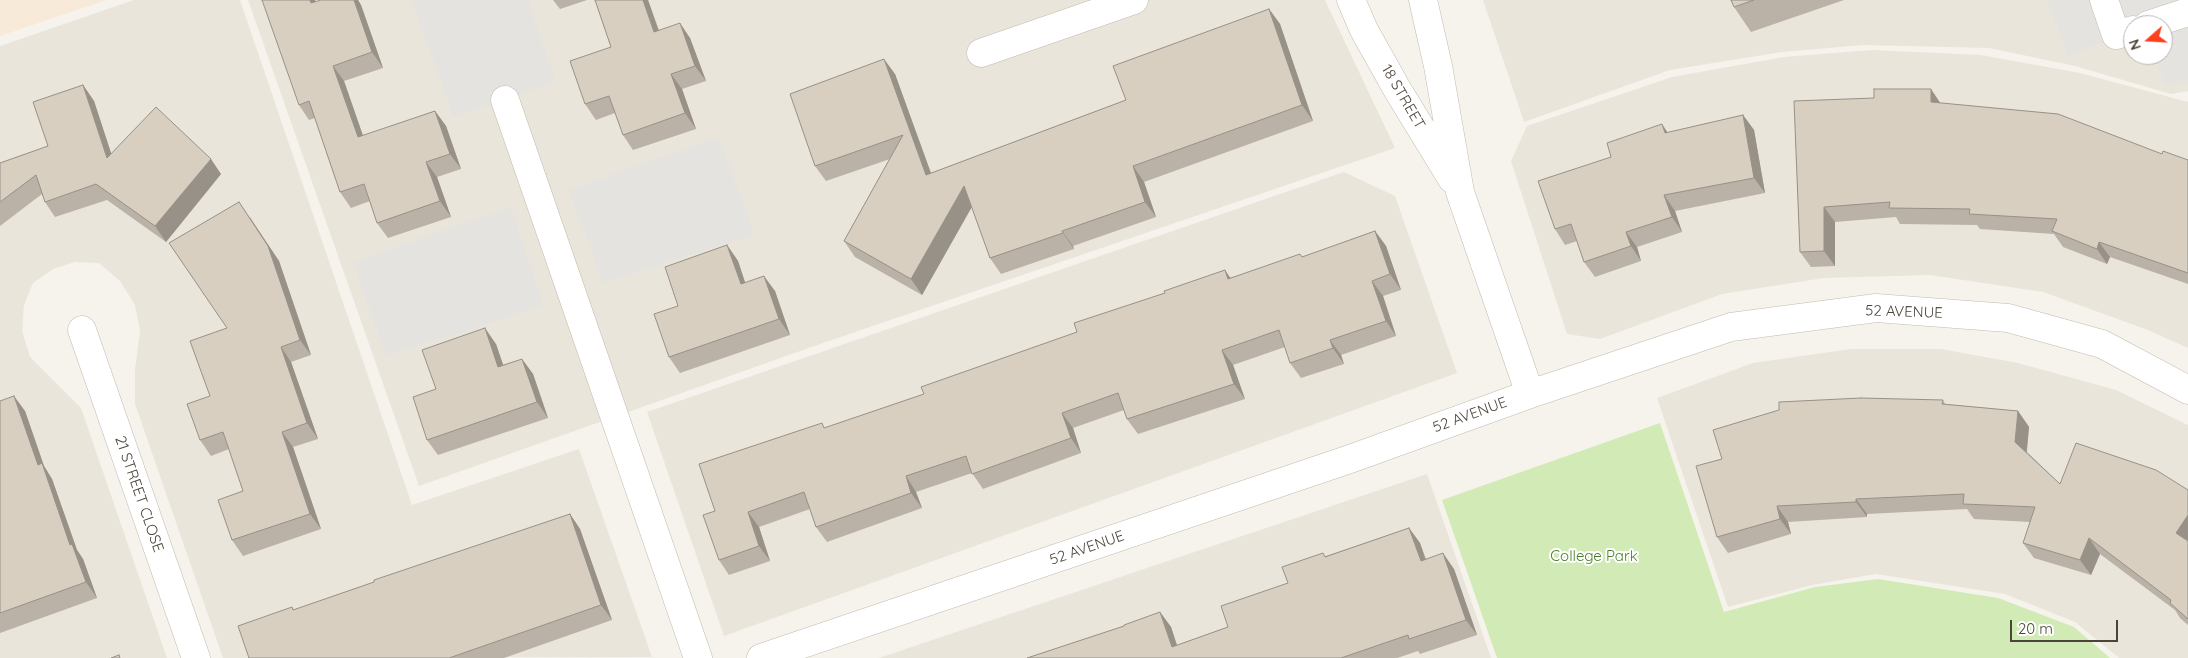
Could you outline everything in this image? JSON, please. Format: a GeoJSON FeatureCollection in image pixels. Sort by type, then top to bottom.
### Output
{"type":"FeatureCollection","features":[{"type":"Feature","properties":{"kind":"street"},"geometry":{"type":"LineString","coordinates":[[981,53],[1134,0]]}},
{"type":"Feature","properties":{"kind":"street","name":"18 STREET"},"geometry":{"type":"LineString","coordinates":[[1351,0],[1364,30],[1397,89],[1460,192]]}},
{"type":"Feature","properties":{"kind":"street","name":"18 STREET"},"geometry":{"type":"LineString","coordinates":[[1423,0],[1438,66],[1460,192],[1530,394]]}},
{"type":"Feature","properties":{"kind":"street"},"geometry":{"type":"LineString","coordinates":[[2104,0],[2116,36],[2123,34]]}},
{"type":"Feature","properties":{"kind":"street"},"geometry":{"type":"LineString","coordinates":[[2173,17],[2188,12]]}},
{"type":"Feature","properties":{"kind":"street"},"geometry":{"type":"LineString","coordinates":[[505,100],[698,658]]}},
{"type":"Feature","properties":{"kind":"street","name":"52 AVENUE"},"geometry":{"type":"LineString","coordinates":[[761,658],[1350,459],[1530,394],[1731,327],[1876,308],[2008,318],[2102,344],[2188,390]]}},
{"type":"Feature","properties":{"kind":"street","name":"21 STREET CLOSE"},"geometry":{"type":"LineString","coordinates":[[82,330],[196,658]]}},
{"type":"Feature","properties":{"kind":"shaded area"},"geometry":{"type":"Polygon","coordinates":[[[0,0],[107,0],[0,36],[0,0]]]}},
{"type":"Feature","properties":{"kind":"shaded area"},"geometry":{"type":"Polygon","coordinates":[[[134,0],[240,0],[412,505],[579,449],[652,657],[223,658],[135,404],[135,369],[140,331],[135,305],[120,281],[99,263],[75,262],[53,269],[33,283],[24,305],[22,331],[30,357],[81,408],[167,658],[0,658],[0,46],[134,0]]]}},
{"type":"Feature","properties":{"kind":"shaded area"},"geometry":{"type":"Polygon","coordinates":[[[248,0],[1325,0],[1395,148],[823,343],[419,486],[248,0]]]}},
{"type":"Feature","properties":{"kind":"shaded area"},"geometry":{"type":"Polygon","coordinates":[[[411,0],[528,0],[556,82],[454,117],[411,0]]]}},
{"type":"Feature","properties":{"kind":"shaded area"},"geometry":{"type":"Polygon","coordinates":[[[1483,0],[2188,0],[2188,91],[2171,94],[2075,66],[1989,48],[1863,45],[1782,52],[1670,70],[1524,122],[1483,0]]]}},
{"type":"Feature","properties":{"kind":"shaded area"},"geometry":{"type":"Polygon","coordinates":[[[2047,0],[2188,0],[2188,81],[2165,86],[2158,65],[2173,65],[2173,15],[2123,15],[2123,34],[2116,35],[2069,58],[2047,0]]]}},
{"type":"Feature","properties":{"kind":"shaded area"},"geometry":{"type":"Polygon","coordinates":[[[1872,50],[1981,55],[2080,73],[2188,102],[2188,348],[2148,330],[2043,292],[1930,275],[1824,278],[1722,294],[1600,339],[1567,334],[1511,161],[1527,126],[1672,77],[1784,57],[1872,50]]]}},
{"type":"Feature","properties":{"kind":"shaded area"},"geometry":{"type":"Polygon","coordinates":[[[719,137],[755,234],[603,284],[568,190],[719,137]]]}},
{"type":"Feature","properties":{"kind":"shaded area"},"geometry":{"type":"Polygon","coordinates":[[[1344,172],[1395,196],[1457,373],[724,636],[647,412],[1344,172]]]}},
{"type":"Feature","properties":{"kind":"shaded area"},"geometry":{"type":"Polygon","coordinates":[[[511,207],[544,306],[386,356],[353,262],[511,207]]]}},
{"type":"Feature","properties":{"kind":"shaded area"},"geometry":{"type":"Polygon","coordinates":[[[1851,349],[1941,349],[2018,363],[2116,390],[2188,425],[2188,658],[2119,658],[2075,622],[2005,594],[1876,574],[1812,585],[1728,607],[1657,398],[1753,363],[1851,349]]]}},
{"type":"Feature","properties":{"kind":"shaded area"},"geometry":{"type":"Polygon","coordinates":[[[1427,474],[1491,658],[879,658],[1427,474]]]}},
{"type":"Feature","properties":{"kind":"green space","name":"College Park"},"geometry":{"type":"Polygon","coordinates":[[[1660,423],[1724,612],[1815,587],[1878,579],[1998,598],[2074,627],[2110,658],[1497,658],[1442,500],[1660,423]]]}},
{"type":"Feature","properties":{"kind":"building"},"geometry":{"type":"Polygon","coordinates":[[[262,0],[310,0],[311,3],[321,0],[354,0],[372,52],[333,66],[358,137],[435,111],[450,154],[426,162],[440,201],[377,223],[364,184],[340,192],[309,101],[299,105],[262,0]]]}},
{"type":"Feature","properties":{"kind":"building"},"geometry":{"type":"Polygon","coordinates":[[[595,0],[643,0],[654,32],[680,23],[695,66],[671,74],[685,113],[623,135],[609,96],[585,104],[570,61],[611,47],[595,0]]]}},
{"type":"Feature","properties":{"kind":"building"},"geometry":{"type":"Polygon","coordinates":[[[1731,0],[1754,0],[1734,7],[1731,0]]]}},
{"type":"Feature","properties":{"kind":"building"},"geometry":{"type":"Polygon","coordinates":[[[1269,9],[1302,105],[1133,166],[1145,202],[990,258],[964,186],[911,279],[844,241],[903,135],[815,166],[790,94],[884,59],[926,175],[1126,100],[1113,66],[1269,9]]]}},
{"type":"Feature","properties":{"kind":"building"},"geometry":{"type":"Polygon","coordinates":[[[83,85],[107,158],[156,107],[211,159],[155,226],[96,184],[45,202],[36,175],[0,202],[0,163],[48,146],[33,102],[83,85]]]}},
{"type":"Feature","properties":{"kind":"building"},"geometry":{"type":"Polygon","coordinates":[[[1874,89],[1931,89],[1931,102],[2058,114],[2162,154],[2163,151],[2188,160],[2188,273],[2099,242],[2097,249],[2052,231],[2057,219],[1969,214],[1970,209],[1889,208],[1890,202],[1824,207],[1824,251],[1800,252],[1794,101],[1874,98],[1874,89]]]}},
{"type":"Feature","properties":{"kind":"building"},"geometry":{"type":"Polygon","coordinates":[[[1743,115],[1754,178],[1664,195],[1672,217],[1626,232],[1631,246],[1584,262],[1571,224],[1555,229],[1538,181],[1611,157],[1607,143],[1662,124],[1665,133],[1743,115]]]}},
{"type":"Feature","properties":{"kind":"building"},"geometry":{"type":"Polygon","coordinates":[[[239,202],[268,246],[300,340],[281,347],[307,423],[282,432],[310,514],[232,540],[218,500],[243,491],[223,432],[200,440],[187,404],[210,396],[190,341],[227,328],[169,243],[239,202]]]}},
{"type":"Feature","properties":{"kind":"building"},"geometry":{"type":"Polygon","coordinates":[[[1375,231],[1390,274],[1372,281],[1386,321],[1330,340],[1333,348],[1290,363],[1279,330],[1222,350],[1234,384],[1127,419],[1118,393],[1062,413],[1071,438],[972,474],[966,456],[906,476],[911,493],[816,527],[804,492],[748,512],[759,546],[719,560],[703,515],[715,511],[699,464],[822,423],[824,428],[924,394],[921,387],[1077,332],[1074,323],[1165,293],[1164,291],[1225,270],[1228,279],[1300,254],[1302,257],[1375,231]]]}},
{"type":"Feature","properties":{"kind":"building"},"geometry":{"type":"Polygon","coordinates":[[[727,245],[741,284],[764,276],[779,319],[669,357],[654,314],[678,306],[665,267],[727,245]]]}},
{"type":"Feature","properties":{"kind":"building"},"geometry":{"type":"Polygon","coordinates":[[[485,328],[498,367],[522,359],[537,402],[427,440],[413,397],[436,389],[422,350],[485,328]]]}},
{"type":"Feature","properties":{"kind":"building"},"geometry":{"type":"Polygon","coordinates":[[[14,396],[38,465],[42,463],[70,545],[72,544],[86,582],[0,613],[0,401],[14,396]]]}},
{"type":"Feature","properties":{"kind":"building"},"geometry":{"type":"Polygon","coordinates":[[[1861,398],[1943,400],[1942,404],[2018,411],[2015,442],[2060,484],[2076,443],[2156,470],[2188,490],[2188,515],[2176,533],[2188,541],[2188,619],[2170,603],[2171,600],[2089,538],[2080,560],[2023,543],[2035,507],[1963,504],[1964,494],[1856,499],[1856,502],[1777,506],[1780,519],[1717,537],[1696,466],[1722,459],[1713,430],[1779,410],[1779,402],[1861,398]]]}},
{"type":"Feature","properties":{"kind":"building"},"geometry":{"type":"Polygon","coordinates":[[[570,514],[601,605],[449,658],[249,658],[238,626],[292,607],[293,610],[374,582],[374,580],[570,514]]]}},
{"type":"Feature","properties":{"kind":"building"},"geometry":{"type":"Polygon","coordinates":[[[1409,528],[1421,561],[1443,553],[1466,620],[1409,639],[1408,635],[1341,658],[1027,658],[1160,612],[1172,647],[1228,627],[1221,606],[1288,583],[1282,567],[1323,553],[1325,557],[1409,528]]]}}]}
